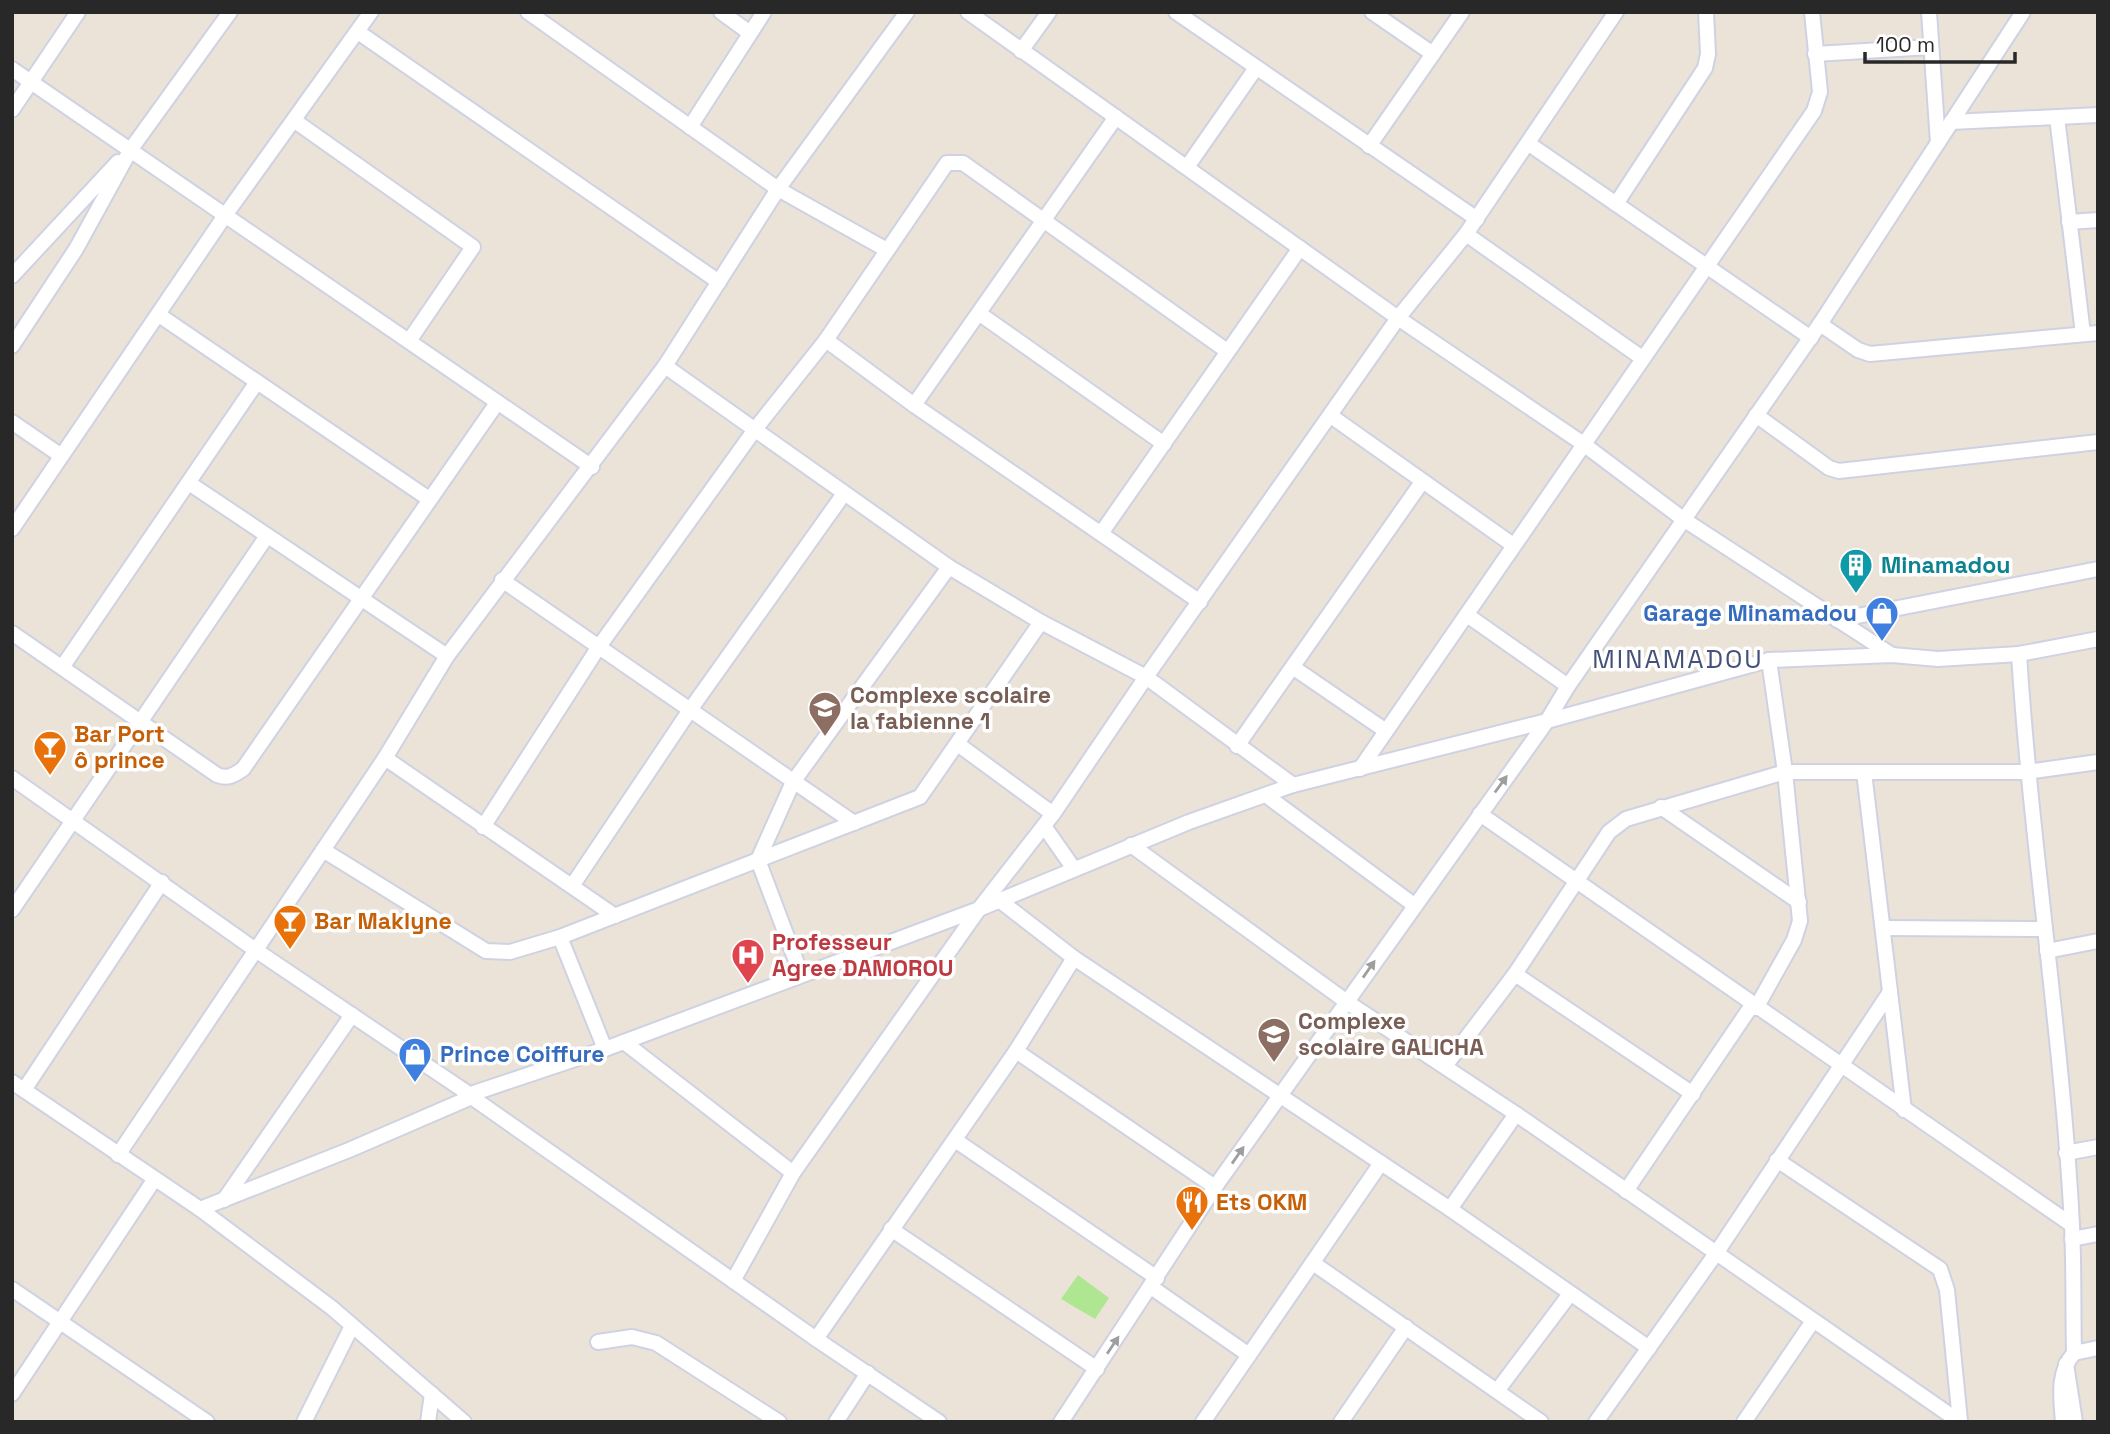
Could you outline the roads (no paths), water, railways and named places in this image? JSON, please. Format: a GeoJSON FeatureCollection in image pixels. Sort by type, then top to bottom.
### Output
{"type":"FeatureCollection","features":[{"type":"Feature","properties":{"kind":"street"},"geometry":{"type":"LineString","coordinates":[[12,110],[78,12]]}},
{"type":"Feature","properties":{"kind":"street"},"geometry":{"type":"LineString","coordinates":[[12,346],[76,249],[131,149],[230,12]]}},
{"type":"Feature","properties":{"kind":"street"},"geometry":{"type":"LineString","coordinates":[[12,529],[226,214],[371,12]]}},
{"type":"Feature","properties":{"kind":"street"},"geometry":{"type":"LineString","coordinates":[[528,12],[778,189],[887,250]]}},
{"type":"Feature","properties":{"kind":"street"},"geometry":{"type":"LineString","coordinates":[[721,12],[750,33]]}},
{"type":"Feature","properties":{"kind":"street"},"geometry":{"type":"LineString","coordinates":[[690,127],[764,12]]}},
{"type":"Feature","properties":{"kind":"street"},"geometry":{"type":"LineString","coordinates":[[118,1155],[385,758],[447,656],[502,580],[592,467],[665,366],[778,189],[907,12]]}},
{"type":"Feature","properties":{"kind":"street"},"geometry":{"type":"LineString","coordinates":[[968,12],[1398,318],[1582,443],[1683,519],[1892,655]]}},
{"type":"Feature","properties":{"kind":"street"},"geometry":{"type":"LineString","coordinates":[[1021,51],[1049,12]]}},
{"type":"Feature","properties":{"kind":"street"},"geometry":{"type":"LineString","coordinates":[[1176,12],[1477,219]]}},
{"type":"Feature","properties":{"kind":"street"},"geometry":{"type":"LineString","coordinates":[[1373,12],[1433,54]]}},
{"type":"Feature","properties":{"kind":"street"},"geometry":{"type":"LineString","coordinates":[[1369,146],[1462,12]]}},
{"type":"Feature","properties":{"kind":"street"},"geometry":{"type":"LineString","coordinates":[[733,1281],[793,1174],[979,909],[1049,820],[1398,318],[1477,219],[1616,12]]}},
{"type":"Feature","properties":{"kind":"street"},"geometry":{"type":"LineString","coordinates":[[1616,204],[1705,68],[1708,54],[1706,12]]}},
{"type":"Feature","properties":{"kind":"street"},"geometry":{"type":"LineString","coordinates":[[1360,769],[1582,443],[1818,105],[1820,92],[1812,12]]}},
{"type":"Feature","properties":{"kind":"street"},"geometry":{"type":"LineString","coordinates":[[1929,12],[1938,143]]}},
{"type":"Feature","properties":{"kind":"street"},"geometry":{"type":"LineString","coordinates":[[1061,1422],[1215,1187],[1547,721],[1568,686],[1683,519],[1811,338],[2023,12]]}},
{"type":"Feature","properties":{"kind":"street"},"geometry":{"type":"LineString","coordinates":[[358,32],[719,282]]}},
{"type":"Feature","properties":{"kind":"street"},"geometry":{"type":"LineString","coordinates":[[1815,54],[1931,47]]}},
{"type":"Feature","properties":{"kind":"street"},"geometry":{"type":"LineString","coordinates":[[1186,167],[1256,68]]}},
{"type":"Feature","properties":{"kind":"street"},"geometry":{"type":"LineString","coordinates":[[12,69],[592,467]]}},
{"type":"Feature","properties":{"kind":"street"},"geometry":{"type":"LineString","coordinates":[[1951,122],[2098,115]]}},
{"type":"Feature","properties":{"kind":"street"},"geometry":{"type":"LineString","coordinates":[[914,405],[1116,117]]}},
{"type":"Feature","properties":{"kind":"street"},"geometry":{"type":"LineString","coordinates":[[1820,324],[1858,350],[1870,354],[2090,333],[2069,222],[2057,117]]}},
{"type":"Feature","properties":{"kind":"street"},"geometry":{"type":"LineString","coordinates":[[295,121],[474,247],[409,341]]}},
{"type":"Feature","properties":{"kind":"street"},"geometry":{"type":"LineString","coordinates":[[1529,144],[1811,338]]}},
{"type":"Feature","properties":{"kind":"street"},"geometry":{"type":"LineString","coordinates":[[12,276],[131,149]]}},
{"type":"Feature","properties":{"kind":"street"},"geometry":{"type":"LineString","coordinates":[[483,827],[598,648],[756,428],[826,340],[942,167],[954,162],[963,163],[1227,351]]}},
{"type":"Feature","properties":{"kind":"street"},"geometry":{"type":"LineString","coordinates":[[2069,222],[2098,220]]}},
{"type":"Feature","properties":{"kind":"street"},"geometry":{"type":"LineString","coordinates":[[1466,234],[1642,358]]}},
{"type":"Feature","properties":{"kind":"street"},"geometry":{"type":"LineString","coordinates":[[1102,533],[1300,248]]}},
{"type":"Feature","properties":{"kind":"street"},"geometry":{"type":"LineString","coordinates":[[159,314],[429,499]]}},
{"type":"Feature","properties":{"kind":"street"},"geometry":{"type":"LineString","coordinates":[[980,314],[1164,444]]}},
{"type":"Feature","properties":{"kind":"street"},"geometry":{"type":"LineString","coordinates":[[826,340],[914,405],[1200,602]]}},
{"type":"Feature","properties":{"kind":"street"},"geometry":{"type":"LineString","coordinates":[[665,366],[756,428],[843,495],[949,567],[1041,622],[1146,677],[1293,785]]}},
{"type":"Feature","properties":{"kind":"street"},"geometry":{"type":"LineString","coordinates":[[63,666],[257,382]]}},
{"type":"Feature","properties":{"kind":"street"},"geometry":{"type":"LineString","coordinates":[[12,633],[217,775],[230,777],[243,769],[359,598],[497,403]]}},
{"type":"Feature","properties":{"kind":"street"},"geometry":{"type":"LineString","coordinates":[[1756,415],[1829,468],[1839,471],[2098,442]]}},
{"type":"Feature","properties":{"kind":"street"},"geometry":{"type":"LineString","coordinates":[[1331,416],[1513,545]]}},
{"type":"Feature","properties":{"kind":"street"},"geometry":{"type":"LineString","coordinates":[[12,422],[60,455]]}},
{"type":"Feature","properties":{"kind":"street"},"geometry":{"type":"LineString","coordinates":[[1237,746],[1422,482]]}},
{"type":"Feature","properties":{"kind":"street"},"geometry":{"type":"LineString","coordinates":[[189,483],[447,656]]}},
{"type":"Feature","properties":{"kind":"street"},"geometry":{"type":"LineString","coordinates":[[572,886],[690,710],[843,495]]}},
{"type":"Feature","properties":{"kind":"street"},"geometry":{"type":"LineString","coordinates":[[12,910],[267,536]]}},
{"type":"Feature","properties":{"kind":"street"},"geometry":{"type":"LineString","coordinates":[[801,974],[758,860],[793,782],[949,567]]}},
{"type":"Feature","properties":{"kind":"street"},"geometry":{"type":"LineString","coordinates":[[1837,620],[2098,569]]}},
{"type":"Feature","properties":{"kind":"street"},"geometry":{"type":"LineString","coordinates":[[502,580],[854,823]]}},
{"type":"Feature","properties":{"kind":"street"},"geometry":{"type":"LineString","coordinates":[[1467,615],[1568,686]]}},
{"type":"Feature","properties":{"kind":"street"},"geometry":{"type":"LineString","coordinates":[[323,850],[486,951],[510,952],[560,937],[920,797],[959,745],[1041,622]]}},
{"type":"Feature","properties":{"kind":"street"},"geometry":{"type":"LineString","coordinates":[[200,1209],[349,1150],[470,1096],[605,1049],[979,909],[1131,845],[1293,785],[1547,721],[1714,672],[1769,660],[1892,655],[1938,659],[2019,653],[2098,639]]}},
{"type":"Feature","properties":{"kind":"street"},"geometry":{"type":"LineString","coordinates":[[2019,653],[2026,772],[2045,929],[2072,1232],[2070,1358],[2075,1422]]}},
{"type":"Feature","properties":{"kind":"street"},"geometry":{"type":"LineString","coordinates":[[1626,1191],[1754,1006],[1794,940],[1800,921],[1785,772],[1769,660]]}},
{"type":"Feature","properties":{"kind":"street"},"geometry":{"type":"LineString","coordinates":[[1294,668],[1385,731]]}},
{"type":"Feature","properties":{"kind":"street"},"geometry":{"type":"LineString","coordinates":[[959,745],[1049,820],[1074,869]]}},
{"type":"Feature","properties":{"kind":"street"},"geometry":{"type":"LineString","coordinates":[[385,758],[615,916]]}},
{"type":"Feature","properties":{"kind":"street"},"geometry":{"type":"LineString","coordinates":[[1445,1066],[1515,974],[1576,880],[1618,824],[1661,807],[1785,772],[2026,772],[2098,762]]}},
{"type":"Feature","properties":{"kind":"street"},"geometry":{"type":"LineString","coordinates":[[1864,772],[1903,1110]]}},
{"type":"Feature","properties":{"kind":"street"},"geometry":{"type":"LineString","coordinates":[[12,778],[257,951],[939,1422]]}},
{"type":"Feature","properties":{"kind":"street"},"geometry":{"type":"LineString","coordinates":[[1267,796],[1414,905]]}},
{"type":"Feature","properties":{"kind":"street"},"geometry":{"type":"LineString","coordinates":[[1661,807],[1799,902]]}},
{"type":"Feature","properties":{"kind":"street"},"geometry":{"type":"LineString","coordinates":[[1480,814],[1903,1110],[2072,1232],[2098,1234]]}},
{"type":"Feature","properties":{"kind":"street"},"geometry":{"type":"LineString","coordinates":[[1131,845],[1346,1002],[1516,1114],[1960,1422]]}},
{"type":"Feature","properties":{"kind":"street"},"geometry":{"type":"LineString","coordinates":[[162,882],[18,1086],[200,1209],[352,1326],[464,1422]]}},
{"type":"Feature","properties":{"kind":"street"},"geometry":{"type":"LineString","coordinates":[[999,900],[1074,958],[1450,1209],[1649,1348]]}},
{"type":"Feature","properties":{"kind":"street"},"geometry":{"type":"LineString","coordinates":[[1882,928],[2045,929]]}},
{"type":"Feature","properties":{"kind":"street"},"geometry":{"type":"LineString","coordinates":[[560,937],[605,1049]]}},
{"type":"Feature","properties":{"kind":"street"},"geometry":{"type":"LineString","coordinates":[[2047,951],[2098,941]]}},
{"type":"Feature","properties":{"kind":"street"},"geometry":{"type":"LineString","coordinates":[[816,1339],[1016,1051],[1074,958]]}},
{"type":"Feature","properties":{"kind":"street"},"geometry":{"type":"LineString","coordinates":[[1515,974],[1693,1094]]}},
{"type":"Feature","properties":{"kind":"street"},"geometry":{"type":"LineString","coordinates":[[1596,1422],[1717,1252],[1890,992]]}},
{"type":"Feature","properties":{"kind":"street"},"geometry":{"type":"LineString","coordinates":[[224,1200],[352,1015]]}},
{"type":"Feature","properties":{"kind":"street"},"geometry":{"type":"LineString","coordinates":[[624,1042],[793,1174]]}},
{"type":"Feature","properties":{"kind":"street"},"geometry":{"type":"LineString","coordinates":[[1016,1051],[1215,1187]]}},
{"type":"Feature","properties":{"kind":"street"},"geometry":{"type":"LineString","coordinates":[[1450,1209],[1516,1114]]}},
{"type":"Feature","properties":{"kind":"street"},"geometry":{"type":"LineString","coordinates":[[955,1140],[1249,1355]]}},
{"type":"Feature","properties":{"kind":"street"},"geometry":{"type":"LineString","coordinates":[[2066,1153],[2098,1147]]}},
{"type":"Feature","properties":{"kind":"street"},"geometry":{"type":"LineString","coordinates":[[1777,1160],[1940,1269],[1947,1290],[1960,1422]]}},
{"type":"Feature","properties":{"kind":"street"},"geometry":{"type":"LineString","coordinates":[[1203,1422],[1381,1163]]}},
{"type":"Feature","properties":{"kind":"street"},"geometry":{"type":"LineString","coordinates":[[12,1394],[154,1180]]}},
{"type":"Feature","properties":{"kind":"street"},"geometry":{"type":"LineString","coordinates":[[891,1229],[1097,1369]]}},
{"type":"Feature","properties":{"kind":"street"},"geometry":{"type":"LineString","coordinates":[[1313,1263],[1541,1422]]}},
{"type":"Feature","properties":{"kind":"street"},"geometry":{"type":"LineString","coordinates":[[12,1289],[207,1422]]}},
{"type":"Feature","properties":{"kind":"street"},"geometry":{"type":"LineString","coordinates":[[1497,1391],[1570,1294]]}},
{"type":"Feature","properties":{"kind":"street"},"geometry":{"type":"LineString","coordinates":[[1747,1421],[1813,1321]]}},
{"type":"Feature","properties":{"kind":"street"},"geometry":{"type":"LineString","coordinates":[[304,1422],[352,1326]]}},
{"type":"Feature","properties":{"kind":"street"},"geometry":{"type":"LineString","coordinates":[[1341,1422],[1406,1327]]}},
{"type":"Feature","properties":{"kind":"street"},"geometry":{"type":"LineString","coordinates":[[598,1342],[632,1337],[656,1343],[779,1422]]}},
{"type":"Feature","properties":{"kind":"street"},"geometry":{"type":"LineString","coordinates":[[2070,1358],[2098,1348]]}},
{"type":"Feature","properties":{"kind":"street"},"geometry":{"type":"LineString","coordinates":[[2063,1422],[2061,1384],[2070,1358]]}},
{"type":"Feature","properties":{"kind":"street"},"geometry":{"type":"LineString","coordinates":[[836,1422],[868,1373]]}},
{"type":"Feature","properties":{"kind":"street"},"geometry":{"type":"LineString","coordinates":[[428,1422],[432,1394]]}},
{"type":"Feature","properties":{"kind":"place","name":"Minamadou"},"geometry":{"type":"Point","coordinates":[1856,595]}},
{"type":"Feature","properties":{"kind":"place","name":"Garage Minamadou"},"geometry":{"type":"Point","coordinates":[1882,643]}},
{"type":"Feature","properties":{"kind":"place","name":"Complexe scolaire la fabienne 1"},"geometry":{"type":"Point","coordinates":[825,738]}},
{"type":"Feature","properties":{"kind":"place","name":"Bar Port ô prince"},"geometry":{"type":"Point","coordinates":[50,777]}},
{"type":"Feature","properties":{"kind":"place","name":"Bar Maklyne"},"geometry":{"type":"Point","coordinates":[290,951]}},
{"type":"Feature","properties":{"kind":"place","name":"Professeur Agree DAMOROU"},"geometry":{"type":"Point","coordinates":[748,985]}},
{"type":"Feature","properties":{"kind":"place","name":"Complexe scolaire GALICHA"},"geometry":{"type":"Point","coordinates":[1274,1064]}},
{"type":"Feature","properties":{"kind":"place","name":"Prince Coiffure"},"geometry":{"type":"Point","coordinates":[415,1084]}},
{"type":"Feature","properties":{"kind":"place","name":"Ets OKM"},"geometry":{"type":"Point","coordinates":[1192,1232]}},
{"type":"Feature","properties":{"kind":"district","name":"MINAMADOU"},"geometry":{"type":"Point","coordinates":[1678,659]}}]}
